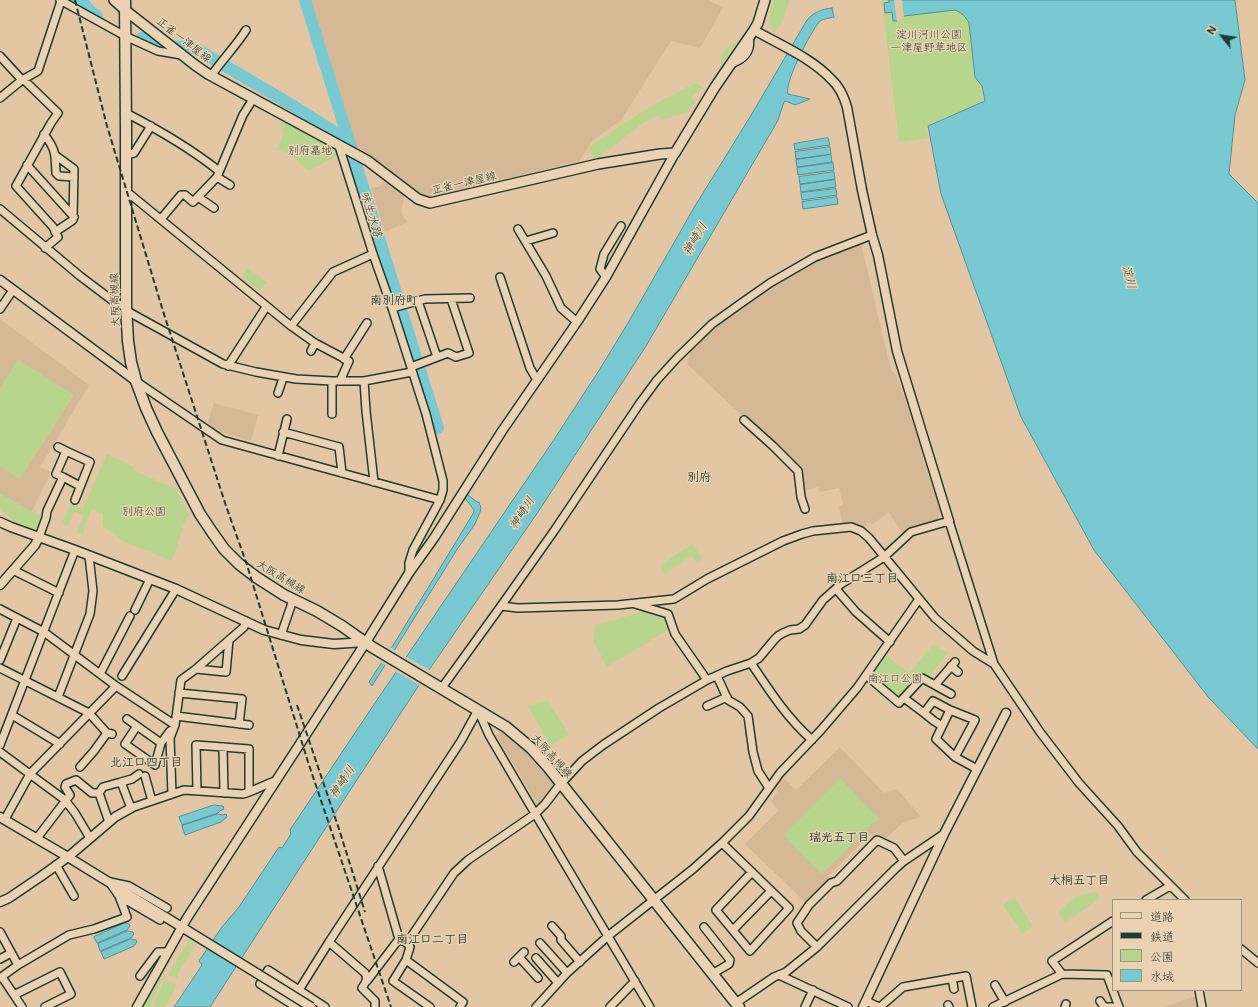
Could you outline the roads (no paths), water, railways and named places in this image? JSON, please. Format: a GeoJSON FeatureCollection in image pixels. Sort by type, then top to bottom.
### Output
{"type":"FeatureCollection","features":[{"type":"Feature","properties":{"kind":"main road","name":"正雀一津屋線"},"geometry":{"type":"LineString","coordinates":[[114,0],[125,5],[172,47],[212,76],[368,161],[422,201],[430,203],[598,164],[675,153]]}},
{"type":"Feature","properties":{"kind":"main road"},"geometry":{"type":"LineString","coordinates":[[675,153],[730,64],[752,34],[758,23],[765,0]]}},
{"type":"Feature","properties":{"kind":"main road","name":"大阪高槻線"},"geometry":{"type":"LineString","coordinates":[[125,5],[127,309],[128,341],[131,362],[136,381],[156,432],[200,514],[229,554],[244,569],[261,582],[326,616],[369,645],[506,727],[531,748],[655,900],[738,1005]]}},
{"type":"Feature","properties":{"kind":"street"},"geometry":{"type":"LineString","coordinates":[[0,98],[23,80],[38,71],[60,0],[125,36],[158,51],[182,55]]}},
{"type":"Feature","properties":{"kind":"street"},"geometry":{"type":"LineString","coordinates":[[212,76],[246,30]]}},
{"type":"Feature","properties":{"kind":"street"},"geometry":{"type":"LineString","coordinates":[[752,34],[780,45],[810,62],[833,80],[844,97],[897,351],[994,664],[1040,732],[1080,783],[1118,826],[1137,852],[1185,899]]}},
{"type":"Feature","properties":{"kind":"street"},"geometry":{"type":"LineString","coordinates":[[0,56],[58,113],[44,134],[16,186],[56,232],[58,237],[45,248]]}},
{"type":"Feature","properties":{"kind":"street"},"geometry":{"type":"LineString","coordinates":[[161,219],[181,195],[186,195],[193,202],[218,174],[243,115],[253,99]]}},
{"type":"Feature","properties":{"kind":"street"},"geometry":{"type":"LineString","coordinates":[[126,113],[196,153],[230,185]]}},
{"type":"Feature","properties":{"kind":"street"},"geometry":{"type":"LineString","coordinates":[[126,155],[134,153],[150,126]]}},
{"type":"Feature","properties":{"kind":"street"},"geometry":{"type":"LineString","coordinates":[[44,134],[53,146],[56,173],[59,176],[74,177]]}},
{"type":"Feature","properties":{"kind":"street"},"geometry":{"type":"LineString","coordinates":[[343,147],[373,254],[426,414],[442,477],[443,490],[440,500],[413,550],[408,563],[409,573]]}},
{"type":"Feature","properties":{"kind":"street"},"geometry":{"type":"LineString","coordinates":[[137,1007],[168,952],[185,929],[276,781],[369,645],[409,573],[434,538],[502,431],[606,277],[675,153]]}},
{"type":"Feature","properties":{"kind":"street"},"geometry":{"type":"LineString","coordinates":[[55,155],[74,169],[74,220],[56,232]]}},
{"type":"Feature","properties":{"kind":"street"},"geometry":{"type":"LineString","coordinates":[[27,165],[74,217]]}},
{"type":"Feature","properties":{"kind":"street"},"geometry":{"type":"LineString","coordinates":[[126,191],[266,307],[315,343],[349,361],[336,381],[332,414]]}},
{"type":"Feature","properties":{"kind":"street"},"geometry":{"type":"LineString","coordinates":[[198,197],[214,208]]}},
{"type":"Feature","properties":{"kind":"street"},"geometry":{"type":"LineString","coordinates":[[0,209],[45,248],[117,304],[228,366],[283,378],[336,381],[364,381],[379,379],[412,370],[424,362],[448,353],[456,357],[468,353],[451,299]]}},
{"type":"Feature","properties":{"kind":"street"},"geometry":{"type":"LineString","coordinates":[[606,277],[600,269],[604,254],[621,226]]}},
{"type":"Feature","properties":{"kind":"street"},"geometry":{"type":"LineString","coordinates":[[518,229],[546,276],[561,308],[577,322]]}},
{"type":"Feature","properties":{"kind":"street"},"geometry":{"type":"LineString","coordinates":[[526,241],[554,232]]}},
{"type":"Feature","properties":{"kind":"street"},"geometry":{"type":"LineString","coordinates":[[438,687],[501,606],[563,518],[640,402],[676,358],[712,324],[770,283],[815,257],[872,235]]}},
{"type":"Feature","properties":{"kind":"street"},"geometry":{"type":"LineString","coordinates":[[291,326],[333,272],[373,254]]}},
{"type":"Feature","properties":{"kind":"street"},"geometry":{"type":"LineString","coordinates":[[500,277],[530,368],[537,380]]}},
{"type":"Feature","properties":{"kind":"street"},"geometry":{"type":"LineString","coordinates":[[0,280],[136,381],[222,440],[440,500]]}},
{"type":"Feature","properties":{"kind":"street"},"geometry":{"type":"LineString","coordinates":[[0,309],[13,290]]}},
{"type":"Feature","properties":{"kind":"street"},"geometry":{"type":"LineString","coordinates":[[392,308],[425,299],[470,298]]}},
{"type":"Feature","properties":{"kind":"street"},"geometry":{"type":"LineString","coordinates":[[418,301],[437,357]]}},
{"type":"Feature","properties":{"kind":"street"},"geometry":{"type":"LineString","coordinates":[[228,366],[266,307]]}},
{"type":"Feature","properties":{"kind":"street"},"geometry":{"type":"LineString","coordinates":[[344,359],[368,323]]}},
{"type":"Feature","properties":{"kind":"street"},"geometry":{"type":"LineString","coordinates":[[311,351],[315,343]]}},
{"type":"Feature","properties":{"kind":"street"},"geometry":{"type":"LineString","coordinates":[[278,393],[283,378]]}},
{"type":"Feature","properties":{"kind":"street"},"geometry":{"type":"LineString","coordinates":[[364,381],[374,482]]}},
{"type":"Feature","properties":{"kind":"street"},"geometry":{"type":"LineString","coordinates":[[278,456],[286,418]]}},
{"type":"Feature","properties":{"kind":"street"},"geometry":{"type":"LineString","coordinates":[[744,420],[798,471],[801,497],[805,509]]}},
{"type":"Feature","properties":{"kind":"street"},"geometry":{"type":"LineString","coordinates":[[283,432],[339,447],[342,474]]}},
{"type":"Feature","properties":{"kind":"street"},"geometry":{"type":"LineString","coordinates":[[58,447],[92,463],[80,486],[75,500]]}},
{"type":"Feature","properties":{"kind":"street"},"geometry":{"type":"LineString","coordinates":[[66,451],[56,474],[80,486]]}},
{"type":"Feature","properties":{"kind":"street"},"geometry":{"type":"LineString","coordinates":[[0,585],[35,545],[62,477]]}},
{"type":"Feature","properties":{"kind":"street"},"geometry":{"type":"LineString","coordinates":[[407,943],[454,874],[468,860],[535,814],[582,761],[603,744],[659,708],[707,680],[751,663],[759,658],[783,632],[805,625],[824,600],[841,584],[884,558],[911,532],[949,520]]}},
{"type":"Feature","properties":{"kind":"street"},"geometry":{"type":"LineString","coordinates":[[0,522],[150,579],[264,630],[301,640],[334,644],[369,645]]}},
{"type":"Feature","properties":{"kind":"street"},"geometry":{"type":"LineString","coordinates":[[501,606],[524,608],[618,605],[674,599],[707,579],[784,541],[813,531],[851,527],[861,530],[935,618],[973,651],[994,664]]}},
{"type":"Feature","properties":{"kind":"street"},"geometry":{"type":"LineString","coordinates":[[0,745],[75,550]]}},
{"type":"Feature","properties":{"kind":"street"},"geometry":{"type":"LineString","coordinates":[[58,697],[90,614],[92,591],[89,556]]}},
{"type":"Feature","properties":{"kind":"street"},"geometry":{"type":"LineString","coordinates":[[13,570],[59,593]]}},
{"type":"Feature","properties":{"kind":"street"},"geometry":{"type":"LineString","coordinates":[[135,610],[150,579]]}},
{"type":"Feature","properties":{"kind":"street"},"geometry":{"type":"LineString","coordinates":[[836,589],[856,612],[890,642]]}},
{"type":"Feature","properties":{"kind":"street"},"geometry":{"type":"LineString","coordinates":[[122,676],[176,590]]}},
{"type":"Feature","properties":{"kind":"street"},"geometry":{"type":"LineString","coordinates":[[536,1007],[567,973],[608,936],[693,869],[749,816],[780,772],[843,706],[890,642],[919,599]]}},
{"type":"Feature","properties":{"kind":"street"},"geometry":{"type":"LineString","coordinates":[[281,635],[293,600]]}},
{"type":"Feature","properties":{"kind":"street"},"geometry":{"type":"LineString","coordinates":[[631,603],[668,614],[675,634],[707,680]]}},
{"type":"Feature","properties":{"kind":"street"},"geometry":{"type":"LineString","coordinates":[[0,609],[44,632],[116,686],[175,725]]}},
{"type":"Feature","properties":{"kind":"street"},"geometry":{"type":"LineString","coordinates":[[100,674],[130,616]]}},
{"type":"Feature","properties":{"kind":"street"},"geometry":{"type":"LineString","coordinates":[[0,660],[17,618]]}},
{"type":"Feature","properties":{"kind":"street"},"geometry":{"type":"LineString","coordinates":[[172,794],[170,738],[175,725],[181,680],[196,669],[244,627],[246,622]]}},
{"type":"Feature","properties":{"kind":"street"},"geometry":{"type":"LineString","coordinates":[[196,669],[226,672],[229,640]]}},
{"type":"Feature","properties":{"kind":"street"},"geometry":{"type":"LineString","coordinates":[[751,663],[798,728],[812,740]]}},
{"type":"Feature","properties":{"kind":"street"},"geometry":{"type":"LineString","coordinates":[[935,685],[953,664],[958,672]]}},
{"type":"Feature","properties":{"kind":"street"},"geometry":{"type":"LineString","coordinates":[[0,668],[89,713],[110,734],[94,751],[85,766]]}},
{"type":"Feature","properties":{"kind":"street"},"geometry":{"type":"LineString","coordinates":[[866,675],[899,703],[922,678],[951,694]]}},
{"type":"Feature","properties":{"kind":"street"},"geometry":{"type":"LineString","coordinates":[[717,676],[728,700],[740,707],[748,716],[753,752],[758,771],[769,788]]}},
{"type":"Feature","properties":{"kind":"street"},"geometry":{"type":"LineString","coordinates":[[116,686],[30,774],[2,818],[37,838],[311,1007]]}},
{"type":"Feature","properties":{"kind":"street"},"geometry":{"type":"LineString","coordinates":[[179,692],[242,699],[239,724]]}},
{"type":"Feature","properties":{"kind":"street"},"geometry":{"type":"LineString","coordinates":[[707,706],[727,697]]}},
{"type":"Feature","properties":{"kind":"street"},"geometry":{"type":"LineString","coordinates":[[904,698],[942,726]]}},
{"type":"Feature","properties":{"kind":"street"},"geometry":{"type":"LineString","coordinates":[[924,713],[933,700],[950,710],[975,720],[955,757]]}},
{"type":"Feature","properties":{"kind":"street"},"geometry":{"type":"LineString","coordinates":[[478,710],[489,735],[650,1007]]}},
{"type":"Feature","properties":{"kind":"street"},"geometry":{"type":"LineString","coordinates":[[299,990],[378,866],[431,788],[461,741],[478,710]]}},
{"type":"Feature","properties":{"kind":"street"},"geometry":{"type":"LineString","coordinates":[[950,710],[936,740],[955,757],[977,769]]}},
{"type":"Feature","properties":{"kind":"street"},"geometry":{"type":"LineString","coordinates":[[972,1007],[966,976],[903,987],[880,1007],[864,1004],[944,834],[1006,713]]}},
{"type":"Feature","properties":{"kind":"street"},"geometry":{"type":"LineString","coordinates":[[12,715],[60,744]]}},
{"type":"Feature","properties":{"kind":"street"},"geometry":{"type":"LineString","coordinates":[[176,716],[249,725]]}},
{"type":"Feature","properties":{"kind":"street"},"geometry":{"type":"LineString","coordinates":[[127,719],[161,743]]}},
{"type":"Feature","properties":{"kind":"street"},"geometry":{"type":"LineString","coordinates":[[137,726],[125,744],[155,765],[161,743],[175,725]]}},
{"type":"Feature","properties":{"kind":"street"},"geometry":{"type":"LineString","coordinates":[[197,791],[196,745],[249,749],[249,792]]}},
{"type":"Feature","properties":{"kind":"street"},"geometry":{"type":"LineString","coordinates":[[223,747],[224,793]]}},
{"type":"Feature","properties":{"kind":"street"},"geometry":{"type":"LineString","coordinates":[[0,752],[65,800],[75,813],[90,838]]}},
{"type":"Feature","properties":{"kind":"street"},"geometry":{"type":"LineString","coordinates":[[99,793],[103,787],[142,775],[152,801]]}},
{"type":"Feature","properties":{"kind":"street"},"geometry":{"type":"LineString","coordinates":[[37,838],[70,795],[65,788],[66,784],[76,780],[92,793],[99,793]]}},
{"type":"Feature","properties":{"kind":"street"},"geometry":{"type":"LineString","coordinates":[[0,902],[9,898],[68,857],[109,822],[131,808],[184,790],[243,794],[266,783],[276,781]]}},
{"type":"Feature","properties":{"kind":"street"},"geometry":{"type":"LineString","coordinates":[[121,782],[131,808]]}},
{"type":"Feature","properties":{"kind":"street"},"geometry":{"type":"LineString","coordinates":[[99,793],[109,822]]}},
{"type":"Feature","properties":{"kind":"street"},"geometry":{"type":"LineString","coordinates":[[738,1005],[774,977],[786,972],[817,947],[895,869],[904,861],[944,834]]}},
{"type":"Feature","properties":{"kind":"street"},"geometry":{"type":"LineString","coordinates":[[817,947],[800,931],[797,922],[810,905],[831,883],[837,881],[877,840],[894,848],[904,861]]}},
{"type":"Feature","properties":{"kind":"street"},"geometry":{"type":"LineString","coordinates":[[722,843],[752,872],[771,891],[789,908],[750,951],[716,910],[752,872]]}},
{"type":"Feature","properties":{"kind":"street"},"geometry":{"type":"LineString","coordinates":[[56,864],[74,896]]}},
{"type":"Feature","properties":{"kind":"street"},"geometry":{"type":"LineString","coordinates":[[378,866],[399,939],[407,943],[410,947],[406,960],[393,980],[430,1007]]}},
{"type":"Feature","properties":{"kind":"street"},"geometry":{"type":"LineString","coordinates":[[22,1007],[1,977],[18,965],[69,935],[127,916],[119,896],[108,882]]}},
{"type":"Feature","properties":{"kind":"street"},"geometry":{"type":"LineString","coordinates":[[108,882],[129,886],[167,908]]}},
{"type":"Feature","properties":{"kind":"street"},"geometry":{"type":"LineString","coordinates":[[1148,899],[1170,886]]}},
{"type":"Feature","properties":{"kind":"street"},"geometry":{"type":"LineString","coordinates":[[733,930],[771,891]]}},
{"type":"Feature","properties":{"kind":"street"},"geometry":{"type":"LineString","coordinates":[[119,896],[160,920]]}},
{"type":"Feature","properties":{"kind":"street"},"geometry":{"type":"LineString","coordinates":[[1062,974],[1052,961],[1112,922]]}},
{"type":"Feature","properties":{"kind":"street"},"geometry":{"type":"LineString","coordinates":[[552,926],[561,936],[561,940],[580,962]]}},
{"type":"Feature","properties":{"kind":"street"},"geometry":{"type":"LineString","coordinates":[[704,927],[713,933],[727,950],[730,960],[729,964],[712,974]]}},
{"type":"Feature","properties":{"kind":"street"},"geometry":{"type":"LineString","coordinates":[[0,932],[18,965]]}},
{"type":"Feature","properties":{"kind":"street"},"geometry":{"type":"LineString","coordinates":[[374,1007],[375,1001],[362,988],[399,939]]}},
{"type":"Feature","properties":{"kind":"street"},"geometry":{"type":"LineString","coordinates":[[329,942],[365,972],[367,981]]}},
{"type":"Feature","properties":{"kind":"street"},"geometry":{"type":"LineString","coordinates":[[1242,950],[1258,963]]}},
{"type":"Feature","properties":{"kind":"street"},"geometry":{"type":"LineString","coordinates":[[140,976],[158,952],[168,952]]}},
{"type":"Feature","properties":{"kind":"street"},"geometry":{"type":"LineString","coordinates":[[540,952],[567,973]]}},
{"type":"Feature","properties":{"kind":"street"},"geometry":{"type":"LineString","coordinates":[[531,970],[540,952]]}},
{"type":"Feature","properties":{"kind":"street"},"geometry":{"type":"LineString","coordinates":[[540,952],[558,982]]}},
{"type":"Feature","properties":{"kind":"street"},"geometry":{"type":"LineString","coordinates":[[0,959],[11,953]]}},
{"type":"Feature","properties":{"kind":"street"},"geometry":{"type":"LineString","coordinates":[[519,957],[538,978]]}},
{"type":"Feature","properties":{"kind":"street"},"geometry":{"type":"LineString","coordinates":[[406,960],[463,1002],[460,1007]]}},
{"type":"Feature","properties":{"kind":"street"},"geometry":{"type":"LineString","coordinates":[[292,1006],[260,984],[268,970],[325,1007]]}},
{"type":"Feature","properties":{"kind":"street"},"geometry":{"type":"LineString","coordinates":[[14,995],[60,972],[71,994],[45,1007]]}},
{"type":"Feature","properties":{"kind":"street"},"geometry":{"type":"LineString","coordinates":[[993,1007],[1008,1003],[1062,974],[1107,975],[1112,988]]}},
{"type":"Feature","properties":{"kind":"street"},"geometry":{"type":"LineString","coordinates":[[779,975],[848,1007]]}},
{"type":"Feature","properties":{"kind":"street"},"geometry":{"type":"LineString","coordinates":[[952,978],[954,989]]}},
{"type":"Feature","properties":{"kind":"street"},"geometry":{"type":"LineString","coordinates":[[610,1007],[635,981]]}},
{"type":"Feature","properties":{"kind":"street"},"geometry":{"type":"LineString","coordinates":[[995,985],[1008,1003]]}},
{"type":"Feature","properties":{"kind":"street"},"geometry":{"type":"LineString","coordinates":[[805,1007],[813,990]]}},
{"type":"Feature","properties":{"kind":"street"},"geometry":{"type":"LineString","coordinates":[[1113,991],[1119,1007]]}},
{"type":"Feature","properties":{"kind":"street"},"geometry":{"type":"LineString","coordinates":[[1200,991],[1202,1007]]}},
{"type":"Feature","properties":{"kind":"street"},"geometry":{"type":"LineString","coordinates":[[1107,1007],[1112,1007]]}},
{"type":"Feature","properties":{"kind":"water","name":"淀川"},"geometry":{"type":"Polygon","coordinates":[[[889,0],[1235,0],[1245,80],[1235,115],[1229,174],[1258,203],[1258,749],[1209,698],[1094,550],[1021,417],[941,194],[928,126],[985,101],[982,86],[975,77],[969,23],[960,12],[955,10],[904,16],[897,21],[893,21],[892,12],[885,13],[884,3],[889,2],[889,0]]]}},
{"type":"Feature","properties":{"kind":"water","name":"神崎川"},"geometry":{"type":"Polygon","coordinates":[[[832,8],[834,17],[820,21],[815,27],[799,57],[790,79],[788,94],[810,99],[795,105],[786,101],[784,102],[778,120],[773,129],[646,346],[538,512],[429,670],[210,1007],[174,1007],[202,965],[199,961],[222,927],[239,907],[279,847],[282,848],[291,834],[290,830],[598,372],[695,206],[807,20],[818,11],[832,8]]]}},
{"type":"Feature","properties":{"kind":"water"},"geometry":{"type":"Polygon","coordinates":[[[828,138],[830,145],[795,150],[794,144],[828,138]]]}},
{"type":"Feature","properties":{"kind":"water"},"geometry":{"type":"Polygon","coordinates":[[[830,147],[831,154],[796,159],[795,152],[830,147]]]}},
{"type":"Feature","properties":{"kind":"water"},"geometry":{"type":"Polygon","coordinates":[[[831,155],[832,162],[797,167],[796,160],[831,155]]]}},
{"type":"Feature","properties":{"kind":"water"},"geometry":{"type":"Polygon","coordinates":[[[833,163],[834,170],[798,175],[797,168],[833,163]]]}},
{"type":"Feature","properties":{"kind":"water"},"geometry":{"type":"Polygon","coordinates":[[[834,172],[835,179],[800,184],[799,177],[834,172]]]}},
{"type":"Feature","properties":{"kind":"water"},"geometry":{"type":"Polygon","coordinates":[[[835,180],[836,187],[801,192],[800,185],[835,180]]]}},
{"type":"Feature","properties":{"kind":"water"},"geometry":{"type":"Polygon","coordinates":[[[836,189],[837,195],[802,200],[801,193],[836,189]]]}},
{"type":"Feature","properties":{"kind":"water"},"geometry":{"type":"Polygon","coordinates":[[[837,197],[838,204],[803,209],[802,202],[837,197]]]}},
{"type":"Feature","properties":{"kind":"water"},"geometry":{"type":"Polygon","coordinates":[[[468,495],[479,502],[481,508],[475,524],[458,548],[372,686],[369,682],[397,639],[474,512],[465,498],[468,495]]]}},
{"type":"Feature","properties":{"kind":"water"},"geometry":{"type":"Polygon","coordinates":[[[214,805],[223,806],[224,809],[218,813],[182,825],[179,817],[214,805]]]}},
{"type":"Feature","properties":{"kind":"water"},"geometry":{"type":"Polygon","coordinates":[[[218,814],[226,814],[227,817],[221,822],[185,835],[182,826],[218,814]]]}},
{"type":"Feature","properties":{"kind":"water"},"geometry":{"type":"Polygon","coordinates":[[[125,923],[129,924],[130,926],[127,930],[97,943],[94,937],[125,923]]]}},
{"type":"Feature","properties":{"kind":"water"},"geometry":{"type":"Polygon","coordinates":[[[128,931],[133,932],[134,934],[131,938],[100,951],[98,944],[128,931]]]}},
{"type":"Feature","properties":{"kind":"water"},"geometry":{"type":"Polygon","coordinates":[[[131,939],[136,940],[137,942],[134,946],[104,959],[101,952],[131,939]]]}},
{"type":"Feature","properties":{"kind":"waterway"},"geometry":{"type":"LineString","coordinates":[[75,0],[85,5],[97,16]]}},
{"type":"Feature","properties":{"kind":"waterway","name":"味生水路"},"geometry":{"type":"LineString","coordinates":[[305,0],[438,428]]}},
{"type":"Feature","properties":{"kind":"waterway"},"geometry":{"type":"LineString","coordinates":[[142,38],[164,48],[188,46],[200,51],[349,141]]}},
{"type":"Feature","properties":{"kind":"railway"},"geometry":{"type":"LineString","coordinates":[[75,0],[107,126],[163,311],[226,506],[246,562],[308,762],[391,1007]]}},
{"type":"Feature","properties":{"kind":"railway"},"geometry":{"type":"LineString","coordinates":[[297,705],[339,829],[365,912]]}},
{"type":"Feature","properties":{"kind":"district","name":"南別府町"},"geometry":{"type":"Point","coordinates":[394,300]}},
{"type":"Feature","properties":{"kind":"district","name":"別府"},"geometry":{"type":"Point","coordinates":[699,477]}},
{"type":"Feature","properties":{"kind":"district","name":"南江口三丁目"},"geometry":{"type":"Point","coordinates":[862,578]}},
{"type":"Feature","properties":{"kind":"district","name":"北江口四丁目"},"geometry":{"type":"Point","coordinates":[146,762]}},
{"type":"Feature","properties":{"kind":"district","name":"瑞光五丁目"},"geometry":{"type":"Point","coordinates":[839,837]}},
{"type":"Feature","properties":{"kind":"district","name":"大桐五丁目"},"geometry":{"type":"Point","coordinates":[1079,880]}},
{"type":"Feature","properties":{"kind":"district","name":"南江口二丁目"},"geometry":{"type":"Point","coordinates":[432,939]}},
{"type":"Feature","properties":{"kind":"park label","name":"淀川河川公園 一津屋野草地区"},"geometry":{"type":"Point","coordinates":[929,41]}},
{"type":"Feature","properties":{"kind":"park label","name":"別府墓地"},"geometry":{"type":"Point","coordinates":[310,151]}},
{"type":"Feature","properties":{"kind":"park label","name":"別府公園"},"geometry":{"type":"Point","coordinates":[144,512]}},
{"type":"Feature","properties":{"kind":"park label","name":"南江口公園"},"geometry":{"type":"Point","coordinates":[895,679]}}]}
